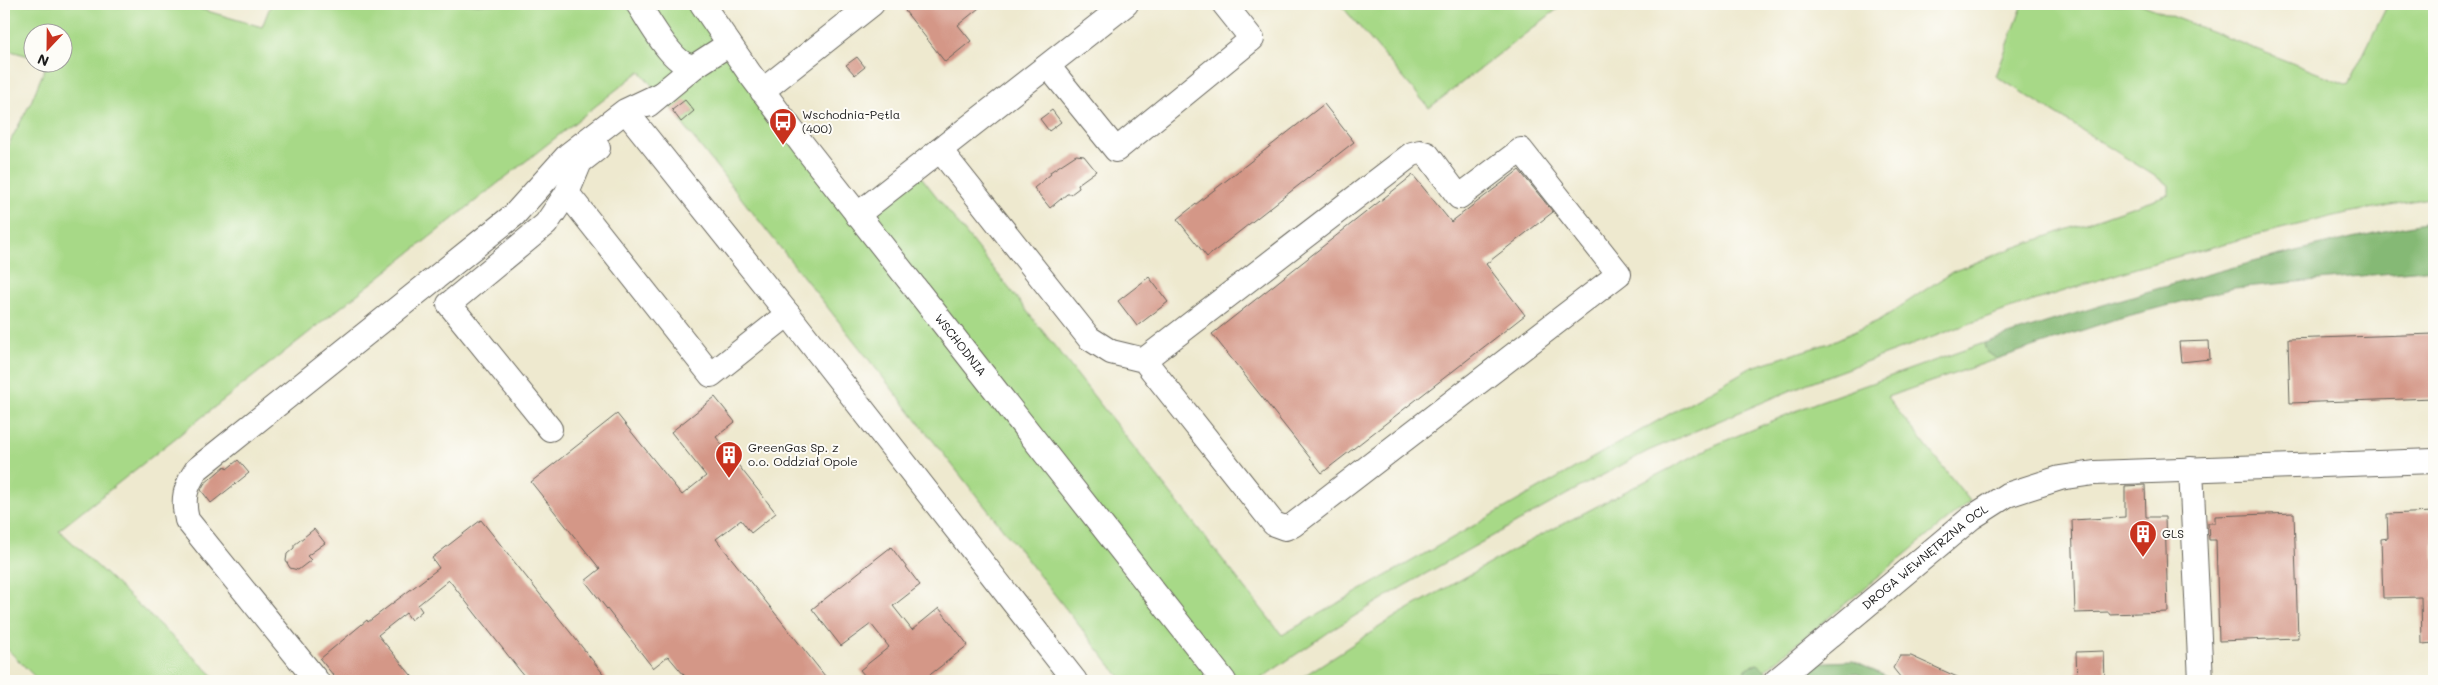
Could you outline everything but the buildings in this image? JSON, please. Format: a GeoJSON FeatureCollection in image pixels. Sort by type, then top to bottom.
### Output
{"type":"FeatureCollection","features":[{"type":"Feature","properties":{"kind":"street"},"geometry":{"type":"LineString","coordinates":[[638,4],[681,63],[688,67],[695,66]]}},
{"type":"Feature","properties":{"kind":"street","name":"WSCHODNIA"},"geometry":{"type":"LineString","coordinates":[[702,4],[762,91],[857,215],[1224,681]]}},
{"type":"Feature","properties":{"kind":"street"},"geometry":{"type":"LineString","coordinates":[[857,215],[1126,4]]}},
{"type":"Feature","properties":{"kind":"street"},"geometry":{"type":"LineString","coordinates":[[1048,66],[1116,150],[1252,39],[1224,4]]}},
{"type":"Feature","properties":{"kind":"street"},"geometry":{"type":"LineString","coordinates":[[762,91],[861,7]]}},
{"type":"Feature","properties":{"kind":"street"},"geometry":{"type":"LineString","coordinates":[[550,429],[448,304],[546,224],[567,193],[580,162],[695,66],[729,44]]}},
{"type":"Feature","properties":{"kind":"street"},"geometry":{"type":"LineString","coordinates":[[316,681],[187,520],[183,502],[187,484],[197,469],[514,215],[568,155],[625,111],[661,94]]}},
{"type":"Feature","properties":{"kind":"street"},"geometry":{"type":"LineString","coordinates":[[632,119],[788,314],[1075,681]]}},
{"type":"Feature","properties":{"kind":"street"},"geometry":{"type":"LineString","coordinates":[[940,150],[1089,338],[1098,346],[1111,352],[1144,360],[1274,524],[1285,528],[1293,525],[1619,274],[1521,150],[1459,197],[1427,154],[1420,152],[1412,154],[1144,360]]}},
{"type":"Feature","properties":{"kind":"street"},"geometry":{"type":"LineString","coordinates":[[567,193],[711,375],[788,314]]}},
{"type":"Feature","properties":{"kind":"street","name":"DROGA WEWNĘTRZNA OCL"},"geometry":{"type":"LineString","coordinates":[[1776,681],[1971,518],[2007,495],[2060,478],[2094,472],[2434,461]]}},
{"type":"Feature","properties":{"kind":"street"},"geometry":{"type":"LineString","coordinates":[[2192,469],[2201,681]]}},
{"type":"Feature","properties":{"kind":"green space"},"geometry":{"type":"Polygon","coordinates":[[[4,4],[183,4],[262,27],[271,4],[702,4],[857,215],[915,169],[1282,635],[1752,367],[1829,343],[1880,320],[1952,272],[2005,251],[2169,194],[2169,185],[1996,76],[2023,4],[2141,4],[2348,85],[2388,4],[2434,4],[2434,197],[2347,213],[2260,234],[2136,268],[2009,309],[1808,383],[1648,451],[1573,491],[1402,587],[1332,630],[1257,681],[1123,681],[681,122],[694,111],[672,110],[640,71],[59,530],[219,681],[39,681],[4,646],[4,153],[31,102],[43,72],[72,72],[72,22],[22,22],[22,54],[4,49],[4,4]]]}},
{"type":"Feature","properties":{"kind":"green space"},"geometry":{"type":"Polygon","coordinates":[[[1340,4],[1564,4],[1429,108],[1340,4]]]}},
{"type":"Feature","properties":{"kind":"green space"},"geometry":{"type":"Polygon","coordinates":[[[2434,221],[2434,269],[2234,288],[2116,319],[1997,359],[1986,351],[1984,343],[2095,307],[2207,274],[2320,245],[2434,221]]]}},
{"type":"Feature","properties":{"kind":"green space"},"geometry":{"type":"Polygon","coordinates":[[[1984,343],[1986,351],[1997,359],[1887,397],[1970,501],[1765,670],[1757,664],[1749,667],[1732,681],[1296,681],[1398,615],[1526,543],[1715,445],[1815,403],[1984,343]]]}},
{"type":"Feature","properties":{"kind":"green space"},"geometry":{"type":"Polygon","coordinates":[[[1853,661],[1896,681],[1873,681],[1855,673],[1795,681],[1776,681],[1799,663],[1853,661]]]}},
{"type":"Feature","properties":{"kind":"green space"},"geometry":{"type":"Polygon","coordinates":[[[1758,664],[1768,673],[1772,681],[1732,681],[1749,667],[1758,664]]]}},
{"type":"Feature","properties":{"kind":"place","name":"Wschodnia-Pętla (400)"},"geometry":{"type":"Point","coordinates":[783,146]}},
{"type":"Feature","properties":{"kind":"place","name":"GreenGas Sp. z o.o. Oddział Opole"},"geometry":{"type":"Point","coordinates":[729,479]}},
{"type":"Feature","properties":{"kind":"place","name":"GLS"},"geometry":{"type":"Point","coordinates":[2143,558]}}]}
